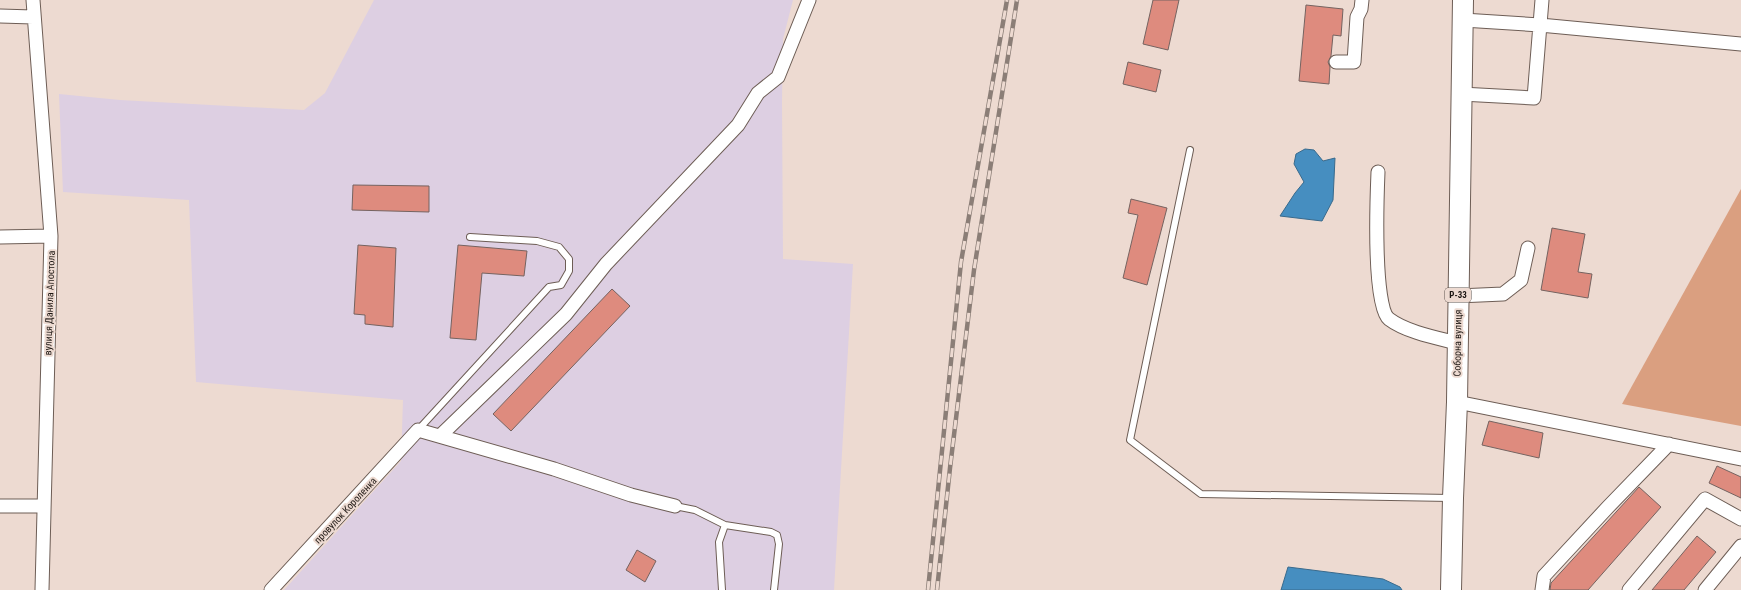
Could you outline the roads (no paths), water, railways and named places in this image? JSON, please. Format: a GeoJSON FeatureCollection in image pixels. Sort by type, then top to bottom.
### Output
{"type":"FeatureCollection","features":[{"type":"Feature","properties":{"kind":"main road","name":"Соборна вулиця"},"geometry":{"type":"LineString","coordinates":[[1451,590],[1457,402],[1463,0]]}},
{"type":"Feature","properties":{"kind":"street","name":"вулиця Данила Апостола"},"geometry":{"type":"LineString","coordinates":[[33,0],[33,17],[51,236],[42,590]]}},
{"type":"Feature","properties":{"kind":"street"},"geometry":{"type":"LineString","coordinates":[[440,436],[566,314],[606,264],[738,126],[758,93],[778,77],[809,0]]}},
{"type":"Feature","properties":{"kind":"street"},"geometry":{"type":"LineString","coordinates":[[1336,62],[1354,62],[1357,17],[1362,9],[1362,0]]}},
{"type":"Feature","properties":{"kind":"street"},"geometry":{"type":"LineString","coordinates":[[1461,94],[1534,98],[1542,0]]}},
{"type":"Feature","properties":{"kind":"street"},"geometry":{"type":"LineString","coordinates":[[0,16],[33,17]]}},
{"type":"Feature","properties":{"kind":"street"},"geometry":{"type":"LineString","coordinates":[[1462,20],[1540,25],[1741,44]]}},
{"type":"Feature","properties":{"kind":"street"},"geometry":{"type":"LineString","coordinates":[[1378,172],[1378,262],[1381,304],[1387,318],[1401,326],[1457,343]]}},
{"type":"Feature","properties":{"kind":"street"},"geometry":{"type":"LineString","coordinates":[[0,237],[51,236]]}},
{"type":"Feature","properties":{"kind":"street"},"geometry":{"type":"LineString","coordinates":[[1458,296],[1503,294],[1521,280],[1528,248]]}},
{"type":"Feature","properties":{"kind":"street"},"geometry":{"type":"LineString","coordinates":[[1457,402],[1741,458]]}},
{"type":"Feature","properties":{"kind":"street"},"geometry":{"type":"LineString","coordinates":[[418,430],[554,469],[631,495],[675,506]]}},
{"type":"Feature","properties":{"kind":"street","name":"провулок Короленка"},"geometry":{"type":"LineString","coordinates":[[271,590],[418,430]]}},
{"type":"Feature","properties":{"kind":"street"},"geometry":{"type":"LineString","coordinates":[[1542,590],[1544,576],[1669,444]]}},
{"type":"Feature","properties":{"kind":"street"},"geometry":{"type":"LineString","coordinates":[[1629,590],[1705,499],[1741,519]]}},
{"type":"Feature","properties":{"kind":"street"},"geometry":{"type":"LineString","coordinates":[[0,506],[43,506]]}},
{"type":"Feature","properties":{"kind":"street"},"geometry":{"type":"LineString","coordinates":[[1705,590],[1741,546]]}},
{"type":"Feature","properties":{"kind":"lane"},"geometry":{"type":"LineString","coordinates":[[1190,150],[1130,440],[1201,494],[1453,498]]}},
{"type":"Feature","properties":{"kind":"lane"},"geometry":{"type":"LineString","coordinates":[[418,430],[548,287],[561,285],[570,271],[569,259],[559,247],[537,241],[470,237]]}},
{"type":"Feature","properties":{"kind":"lane"},"geometry":{"type":"LineString","coordinates":[[675,506],[695,510],[725,525],[771,532],[777,535],[779,544],[774,590]]}},
{"type":"Feature","properties":{"kind":"lane"},"geometry":{"type":"LineString","coordinates":[[722,590],[720,542],[725,525]]}},
{"type":"Feature","properties":{"kind":"water"},"geometry":{"type":"Polygon","coordinates":[[[1305,149],[1314,150],[1323,161],[1335,158],[1333,200],[1322,221],[1280,216],[1304,182],[1294,164],[1296,154],[1305,149]]]}},
{"type":"Feature","properties":{"kind":"water"},"geometry":{"type":"Polygon","coordinates":[[[1288,567],[1383,579],[1400,587],[1402,590],[1281,590],[1288,567]]]}},
{"type":"Feature","properties":{"kind":"railway"},"geometry":{"type":"LineString","coordinates":[[928,590],[961,262],[1007,0]]}},
{"type":"Feature","properties":{"kind":"railway"},"geometry":{"type":"LineString","coordinates":[[937,590],[974,270],[1017,0]]}}]}
